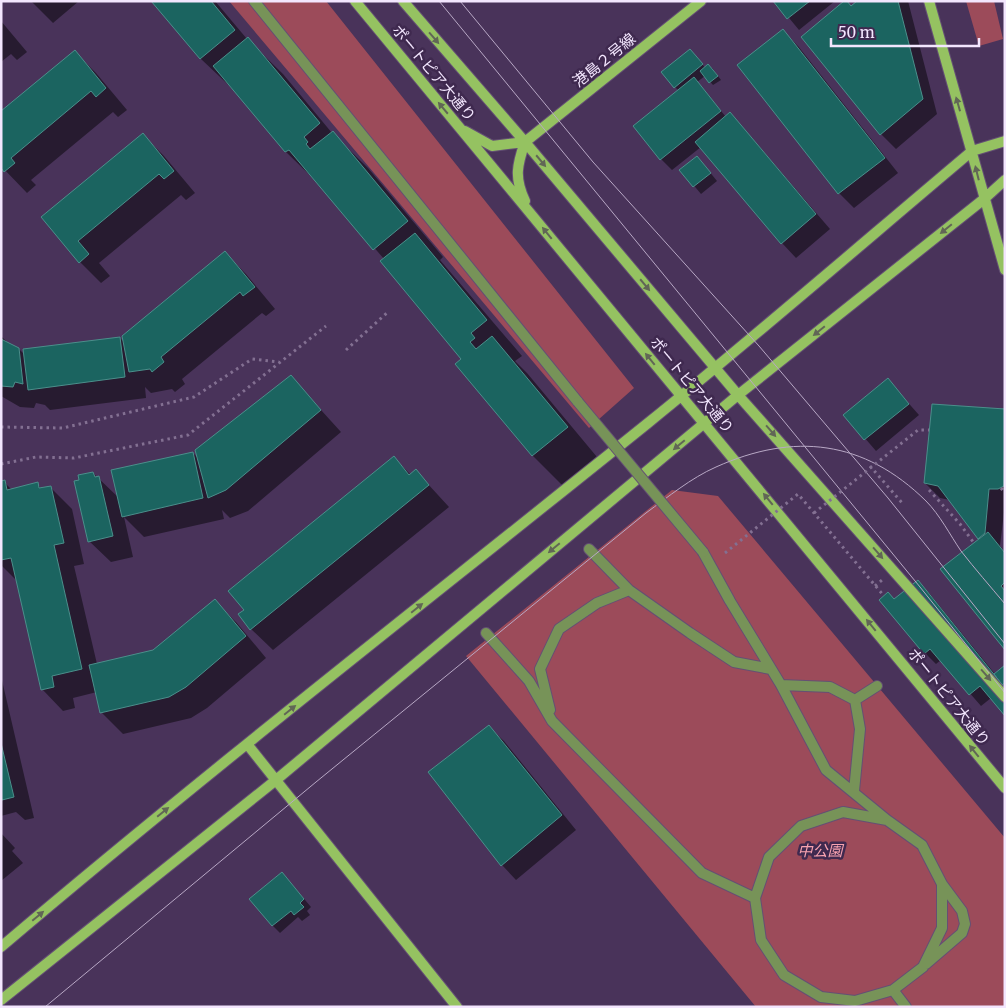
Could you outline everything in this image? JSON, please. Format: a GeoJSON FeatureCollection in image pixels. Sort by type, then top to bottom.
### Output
{"type":"FeatureCollection","features":[{"type":"Feature","properties":{"kind":"street"},"geometry":{"type":"LineString","coordinates":[[254,1],[578,402],[703,552],[730,602],[781,685],[826,770],[854,791],[887,820],[922,845],[942,884],[962,911],[965,924],[962,933],[893,990],[855,1001],[821,997],[784,976],[761,940],[755,898],[769,857],[801,826],[843,812],[887,820]]}},
{"type":"Feature","properties":{"kind":"street","name":"ポートピア大通り"},"geometry":{"type":"LineString","coordinates":[[355,1],[1005,788]]}},
{"type":"Feature","properties":{"kind":"street","name":"ポートピア大通り"},"geometry":{"type":"LineString","coordinates":[[402,1],[525,142],[738,395],[1005,697]]}},
{"type":"Feature","properties":{"kind":"street","name":"港島２号線"},"geometry":{"type":"LineString","coordinates":[[525,142],[702,1]]}},
{"type":"Feature","properties":{"kind":"street"},"geometry":{"type":"LineString","coordinates":[[929,1],[1005,270]]}},
{"type":"Feature","properties":{"kind":"street"},"geometry":{"type":"LineString","coordinates":[[460,128],[492,146],[525,142],[517,164],[520,190],[533,217]]}},
{"type":"Feature","properties":{"kind":"street"},"geometry":{"type":"LineString","coordinates":[[1,947],[246,744],[681,396],[972,151],[1005,141]]}},
{"type":"Feature","properties":{"kind":"street"},"geometry":{"type":"LineString","coordinates":[[1,1000],[276,780],[738,395],[984,199],[1005,180]]}},
{"type":"Feature","properties":{"kind":"street"},"geometry":{"type":"LineString","coordinates":[[590,549],[629,590],[734,662],[771,669]]}},
{"type":"Feature","properties":{"kind":"street"},"geometry":{"type":"LineString","coordinates":[[552,721],[540,669],[559,629],[597,603],[629,590]]}},
{"type":"Feature","properties":{"kind":"street"},"geometry":{"type":"LineString","coordinates":[[486,633],[529,681],[552,721],[702,873],[755,898]]}},
{"type":"Feature","properties":{"kind":"street"},"geometry":{"type":"LineString","coordinates":[[781,685],[830,687],[856,700]]}},
{"type":"Feature","properties":{"kind":"street"},"geometry":{"type":"LineString","coordinates":[[856,700],[877,686]]}},
{"type":"Feature","properties":{"kind":"street"},"geometry":{"type":"LineString","coordinates":[[854,791],[860,729],[856,700]]}},
{"type":"Feature","properties":{"kind":"street"},"geometry":{"type":"LineString","coordinates":[[246,744],[458,1007]]}},
{"type":"Feature","properties":{"kind":"street"},"geometry":{"type":"LineString","coordinates":[[923,967],[942,928],[942,884]]}},
{"type":"Feature","properties":{"kind":"street"},"geometry":{"type":"LineString","coordinates":[[893,990],[906,1007]]}},
{"type":"Feature","properties":{"kind":"path"},"geometry":{"type":"LineString","coordinates":[[346,350],[389,311]]}},
{"type":"Feature","properties":{"kind":"path"},"geometry":{"type":"LineString","coordinates":[[1,464],[36,458],[74,458],[188,435],[326,326]]}},
{"type":"Feature","properties":{"kind":"path"},"geometry":{"type":"LineString","coordinates":[[1,427],[64,428],[194,398],[252,359],[280,362]]}},
{"type":"Feature","properties":{"kind":"path"},"geometry":{"type":"LineString","coordinates":[[814,513],[870,466],[918,430],[929,430]]}},
{"type":"Feature","properties":{"kind":"path"},"geometry":{"type":"LineString","coordinates":[[870,466],[903,504]]}},
{"type":"Feature","properties":{"kind":"path"},"geometry":{"type":"LineString","coordinates":[[1001,488],[1005,493]]}},
{"type":"Feature","properties":{"kind":"path"},"geometry":{"type":"LineString","coordinates":[[929,490],[974,542]]}},
{"type":"Feature","properties":{"kind":"path"},"geometry":{"type":"LineString","coordinates":[[725,553],[798,494],[884,596]]}},
{"type":"Feature","properties":{"kind":"path"},"geometry":{"type":"LineString","coordinates":[[875,586],[882,579]]}},
{"type":"Feature","properties":{"kind":"green space"},"geometry":{"type":"Polygon","coordinates":[[[229,1],[326,1],[634,388],[589,428],[229,1]]]}},
{"type":"Feature","properties":{"kind":"green space"},"geometry":{"type":"Polygon","coordinates":[[[966,1],[994,1],[1003,39],[979,46],[966,1]]]}},
{"type":"Feature","properties":{"kind":"green space","name":"中公園"},"geometry":{"type":"Polygon","coordinates":[[[672,490],[718,496],[1005,838],[1005,1007],[756,1007],[466,656],[672,490]]]}},
{"type":"Feature","properties":{"kind":"building"},"geometry":{"type":"Polygon","coordinates":[[[151,1],[211,1],[235,30],[200,59],[151,1]]]}},
{"type":"Feature","properties":{"kind":"building"},"geometry":{"type":"Polygon","coordinates":[[[773,1],[810,1],[787,19],[773,1]]]}},
{"type":"Feature","properties":{"kind":"building"},"geometry":{"type":"Polygon","coordinates":[[[844,1],[847,1],[851,6],[857,1],[898,1],[923,99],[880,135],[801,37],[844,1]]]}},
{"type":"Feature","properties":{"kind":"building"},"geometry":{"type":"Polygon","coordinates":[[[783,29],[885,158],[838,194],[737,65],[783,29]]]}},
{"type":"Feature","properties":{"kind":"building"},"geometry":{"type":"Polygon","coordinates":[[[248,37],[320,123],[304,137],[310,149],[333,131],[408,221],[373,250],[289,150],[285,152],[213,66],[248,37]]]}},
{"type":"Feature","properties":{"kind":"building"},"geometry":{"type":"Polygon","coordinates":[[[690,49],[703,64],[674,88],[661,72],[690,49]]]}},
{"type":"Feature","properties":{"kind":"building"},"geometry":{"type":"Polygon","coordinates":[[[75,50],[106,88],[96,97],[91,91],[11,158],[15,163],[4,172],[1,168],[1,111],[75,50]]]}},
{"type":"Feature","properties":{"kind":"building"},"geometry":{"type":"Polygon","coordinates":[[[708,64],[718,76],[709,83],[700,71],[708,64]]]}},
{"type":"Feature","properties":{"kind":"building"},"geometry":{"type":"Polygon","coordinates":[[[694,77],[721,111],[660,160],[633,126],[694,77]]]}},
{"type":"Feature","properties":{"kind":"building"},"geometry":{"type":"Polygon","coordinates":[[[730,112],[816,214],[781,244],[695,142],[730,112]]]}},
{"type":"Feature","properties":{"kind":"building"},"geometry":{"type":"Polygon","coordinates":[[[143,133],[174,171],[164,179],[159,174],[78,241],[89,254],[79,263],[41,217],[143,133]]]}},
{"type":"Feature","properties":{"kind":"building"},"geometry":{"type":"Polygon","coordinates":[[[697,156],[711,173],[693,187],[679,170],[697,156]]]}},
{"type":"Feature","properties":{"kind":"building"},"geometry":{"type":"Polygon","coordinates":[[[415,233],[487,320],[471,333],[475,338],[470,342],[476,349],[492,336],[568,427],[532,456],[455,364],[461,359],[380,261],[415,233]]]}},
{"type":"Feature","properties":{"kind":"building"},"geometry":{"type":"Polygon","coordinates":[[[225,251],[255,287],[243,296],[240,292],[161,357],[164,362],[152,372],[150,369],[129,372],[122,336],[225,251]]]}},
{"type":"Feature","properties":{"kind":"building"},"geometry":{"type":"Polygon","coordinates":[[[120,337],[125,377],[28,390],[23,349],[120,337]]]}},
{"type":"Feature","properties":{"kind":"building"},"geometry":{"type":"Polygon","coordinates":[[[1,339],[19,348],[23,384],[15,382],[13,387],[1,386],[1,339]]]}},
{"type":"Feature","properties":{"kind":"building"},"geometry":{"type":"Polygon","coordinates":[[[291,375],[321,410],[226,490],[208,498],[195,450],[291,375]]]}},
{"type":"Feature","properties":{"kind":"building"},"geometry":{"type":"Polygon","coordinates":[[[888,378],[909,404],[864,440],[843,415],[888,378]]]}},
{"type":"Feature","properties":{"kind":"building"},"geometry":{"type":"Polygon","coordinates":[[[932,404],[1005,409],[1004,486],[998,489],[989,489],[985,533],[978,539],[938,486],[924,483],[932,404]]]}},
{"type":"Feature","properties":{"kind":"building"},"geometry":{"type":"Polygon","coordinates":[[[193,452],[203,498],[122,517],[111,470],[193,452]]]}},
{"type":"Feature","properties":{"kind":"building"},"geometry":{"type":"Polygon","coordinates":[[[394,456],[409,475],[416,469],[429,485],[250,630],[238,614],[244,610],[228,591],[394,456]]]}},
{"type":"Feature","properties":{"kind":"building"},"geometry":{"type":"Polygon","coordinates":[[[93,472],[95,477],[99,476],[113,536],[88,542],[74,481],[79,480],[78,475],[93,472]]]}},
{"type":"Feature","properties":{"kind":"building"},"geometry":{"type":"Polygon","coordinates":[[[5,480],[7,490],[38,482],[39,488],[51,486],[64,543],[54,545],[82,669],[52,676],[54,687],[41,690],[11,558],[1,560],[1,481],[5,480]]]}},
{"type":"Feature","properties":{"kind":"building"},"geometry":{"type":"Polygon","coordinates":[[[988,532],[1005,553],[1005,582],[1001,586],[1005,591],[1005,650],[940,569],[988,532]]]}},
{"type":"Feature","properties":{"kind":"building"},"geometry":{"type":"Polygon","coordinates":[[[918,580],[1005,688],[1005,716],[980,686],[969,695],[930,649],[924,654],[879,600],[888,592],[894,599],[918,580]]]}},
{"type":"Feature","properties":{"kind":"building"},"geometry":{"type":"Polygon","coordinates":[[[215,599],[246,636],[186,687],[169,697],[100,713],[89,665],[153,650],[215,599]]]}},
{"type":"Feature","properties":{"kind":"building"},"geometry":{"type":"Polygon","coordinates":[[[1005,665],[1005,683],[1002,685],[994,674],[1005,665]]]}},
{"type":"Feature","properties":{"kind":"building"},"geometry":{"type":"Polygon","coordinates":[[[489,725],[562,815],[501,866],[428,772],[489,725]]]}},
{"type":"Feature","properties":{"kind":"building"},"geometry":{"type":"Polygon","coordinates":[[[1,743],[14,797],[2,800],[1,796],[1,743]]]}},
{"type":"Feature","properties":{"kind":"building"},"geometry":{"type":"Polygon","coordinates":[[[282,872],[304,899],[300,903],[304,907],[294,915],[291,911],[272,926],[249,899],[282,872]]]}},
{"type":"Feature","properties":{"kind":"tram line"},"geometry":{"type":"LineString","coordinates":[[439,1],[1005,693]]}},
{"type":"Feature","properties":{"kind":"tram line"},"geometry":{"type":"LineString","coordinates":[[460,1],[593,162],[759,346],[888,498],[1005,644]]}},
{"type":"Feature","properties":{"kind":"tram line"},"geometry":{"type":"LineString","coordinates":[[45,1007],[316,782],[646,513],[689,482],[716,467],[745,456],[773,449],[800,446],[827,448],[853,454],[878,465],[902,481],[926,501],[961,551],[1005,604]]}}]}
